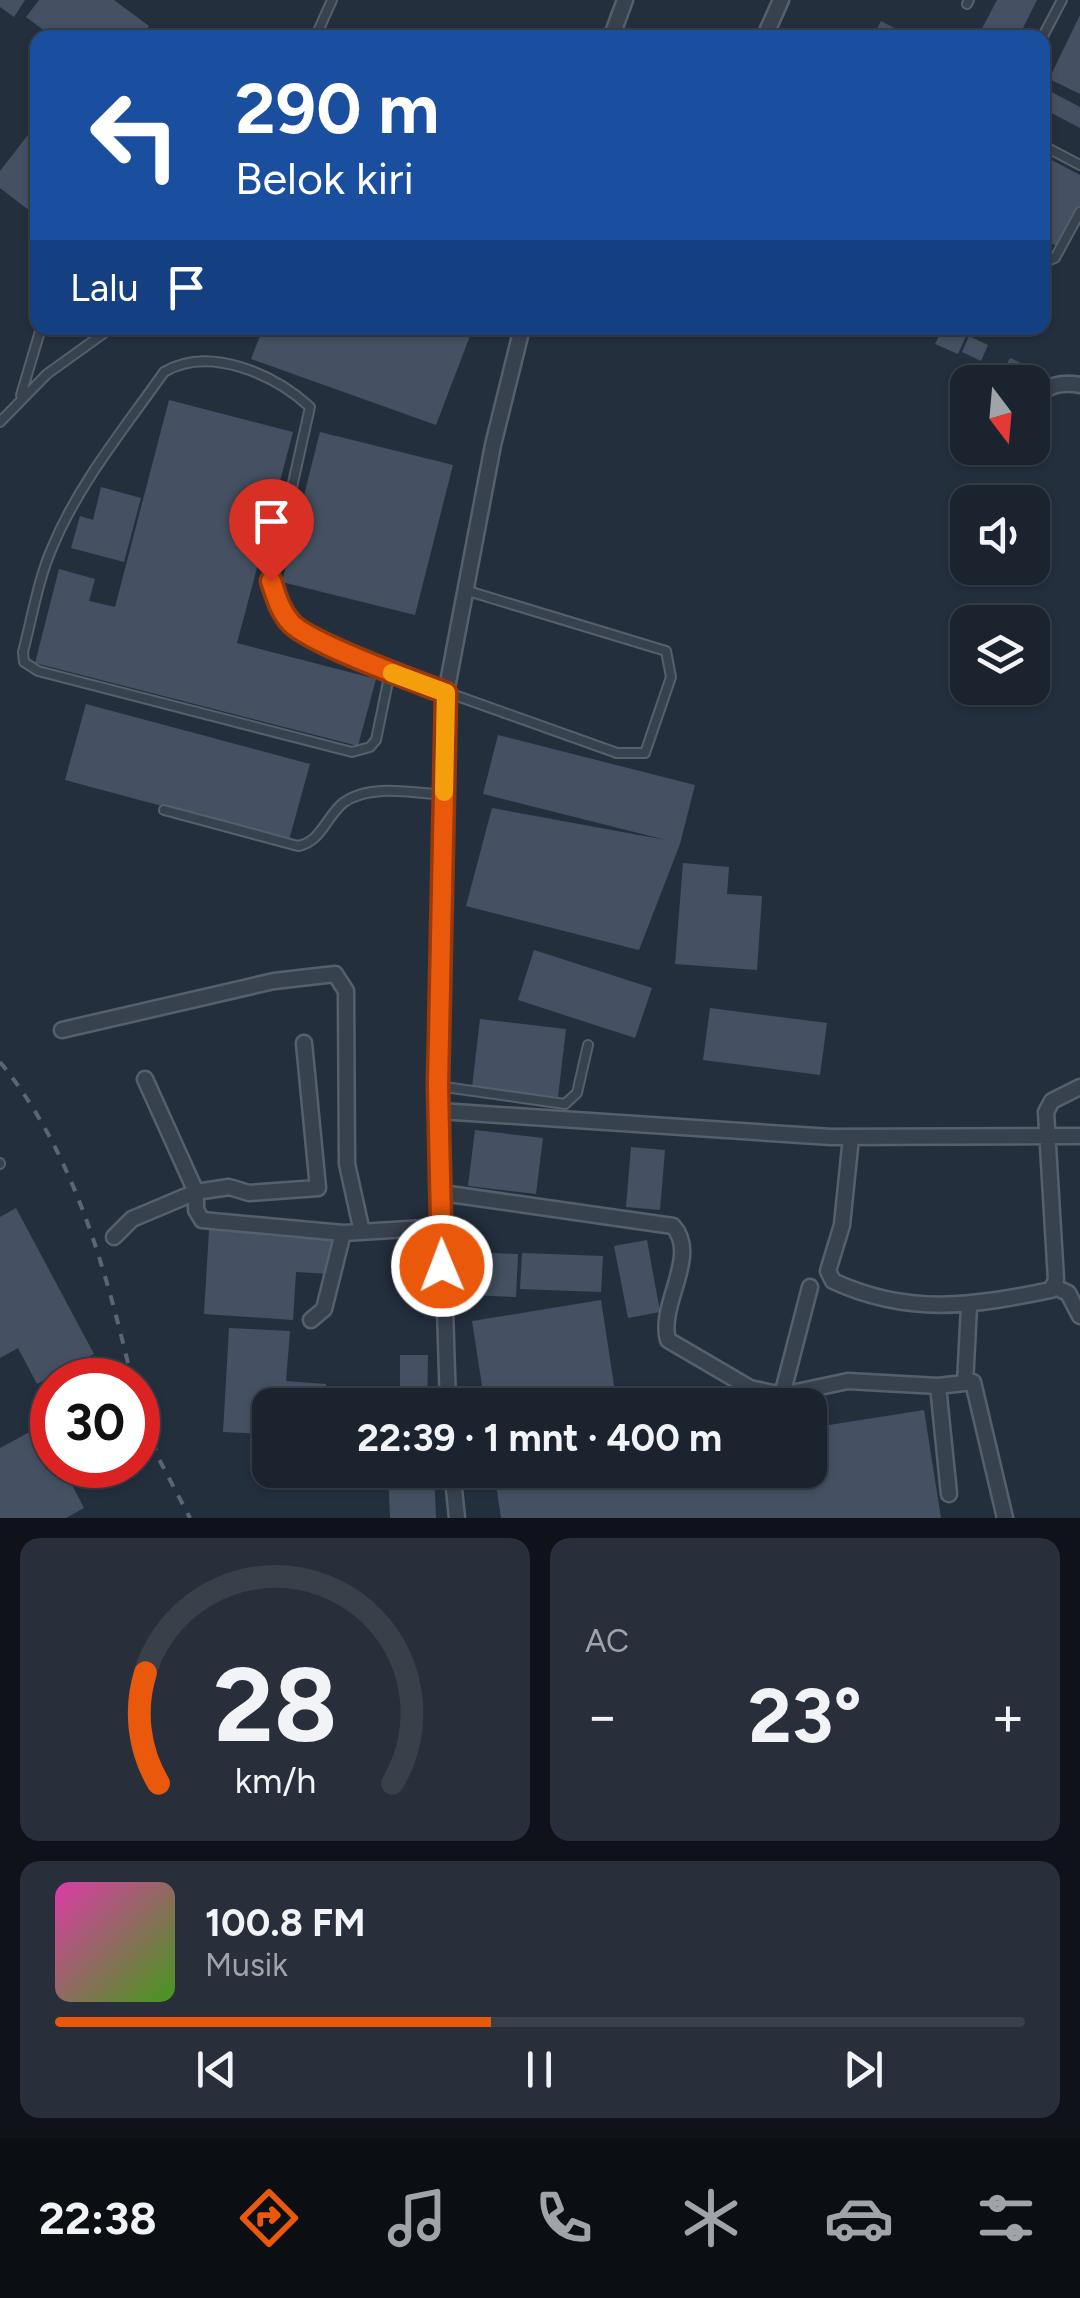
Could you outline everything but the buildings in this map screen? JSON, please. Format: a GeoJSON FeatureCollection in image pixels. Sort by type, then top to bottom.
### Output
{"type":"FeatureCollection","features":[{"type":"Feature","properties":{"kind":"street"},"geometry":{"type":"LineString","coordinates":[[614,30],[625,0]]}},
{"type":"Feature","properties":{"kind":"street"},"geometry":{"type":"LineString","coordinates":[[768,30],[781,0]]}},
{"type":"Feature","properties":{"kind":"street"},"geometry":{"type":"LineString","coordinates":[[447,1388],[438,1086],[446,693],[493,445],[520,335]]}},
{"type":"Feature","properties":{"kind":"street"},"geometry":{"type":"LineString","coordinates":[[1050,388],[1080,385]]}},
{"type":"Feature","properties":{"kind":"street"},"geometry":{"type":"LineString","coordinates":[[62,1030],[274,982],[335,974],[346,991],[348,1164],[362,1232]]}},
{"type":"Feature","properties":{"kind":"street"},"geometry":{"type":"LineString","coordinates":[[114,1236],[132,1219],[196,1192],[229,1187],[249,1194],[318,1188],[304,1044]]}},
{"type":"Feature","properties":{"kind":"street"},"geometry":{"type":"LineString","coordinates":[[145,1080],[196,1192],[196,1210],[202,1220],[343,1232],[441,1227]]}},
{"type":"Feature","properties":{"kind":"street"},"geometry":{"type":"LineString","coordinates":[[1056,1287],[1046,1112],[1052,1101],[1080,1087]]}},
{"type":"Feature","properties":{"kind":"street"},"geometry":{"type":"LineString","coordinates":[[440,1111],[851,1137],[1080,1136]]}},
{"type":"Feature","properties":{"kind":"street"},"geometry":{"type":"LineString","coordinates":[[851,1137],[842,1224],[829,1278],[878,1298],[929,1306],[968,1307],[1056,1287],[1068,1292],[1080,1316]]}},
{"type":"Feature","properties":{"kind":"street"},"geometry":{"type":"LineString","coordinates":[[442,1193],[674,1226],[682,1235],[682,1255],[664,1326],[668,1340],[750,1388]]}},
{"type":"Feature","properties":{"kind":"street"},"geometry":{"type":"LineString","coordinates":[[311,1320],[324,1309],[343,1232]]}},
{"type":"Feature","properties":{"kind":"street"},"geometry":{"type":"LineString","coordinates":[[784,1388],[810,1286]]}},
{"type":"Feature","properties":{"kind":"street"},"geometry":{"type":"LineString","coordinates":[[965,1383],[968,1307]]}},
{"type":"Feature","properties":{"kind":"street"},"geometry":{"type":"LineString","coordinates":[[820,1388],[848,1382],[976,1385],[1005,1518]]}},
{"type":"Feature","properties":{"kind":"street"},"geometry":{"type":"LineString","coordinates":[[938,1386],[949,1494]]}},
{"type":"Feature","properties":{"kind":"street"},"geometry":{"type":"LineString","coordinates":[[454,1488],[457,1518]]}},
{"type":"Feature","properties":{"kind":"lane"},"geometry":{"type":"LineString","coordinates":[[319,30],[332,0]]}},
{"type":"Feature","properties":{"kind":"lane"},"geometry":{"type":"LineString","coordinates":[[1046,30],[1062,0]]}},
{"type":"Feature","properties":{"kind":"lane"},"geometry":{"type":"LineString","coordinates":[[1050,149],[1080,165]]}},
{"type":"Feature","properties":{"kind":"lane"},"geometry":{"type":"LineString","coordinates":[[1050,260],[1080,212]]}},
{"type":"Feature","properties":{"kind":"lane"},"geometry":{"type":"LineString","coordinates":[[20,398],[39,335]]}},
{"type":"Feature","properties":{"kind":"lane"},"geometry":{"type":"LineString","coordinates":[[0,422],[20,398],[101,335]]}},
{"type":"Feature","properties":{"kind":"lane"},"geometry":{"type":"LineString","coordinates":[[390,672],[376,740],[370,747],[352,752],[38,671],[24,662],[23,652],[50,552],[66,516],[85,482],[164,372],[182,361],[228,364],[275,384],[310,407],[271,581],[280,607],[293,625],[390,672],[446,693],[617,752],[639,756],[645,753],[672,677],[670,658],[656,646],[468,591]]}},
{"type":"Feature","properties":{"kind":"lane"},"geometry":{"type":"LineString","coordinates":[[164,810],[298,846],[318,834],[345,801],[386,791],[444,795]]}},
{"type":"Feature","properties":{"kind":"lane"},"geometry":{"type":"LineString","coordinates":[[438,1086],[566,1104],[578,1094],[588,1046]]}},
{"type":"Feature","properties":{"kind":"railway"},"geometry":{"type":"LineString","coordinates":[[0,1062],[26,1097],[67,1173],[98,1255],[126,1358]]}},
{"type":"Feature","properties":{"kind":"railway"},"geometry":{"type":"LineString","coordinates":[[160,1460],[190,1518]]}},
{"type":"Feature","properties":{"kind":"slow traffic"},"geometry":{"type":"LineString","coordinates":[[392,673],[446,693],[444,792]]}},
{"type":"Feature","properties":{"kind":"route"},"geometry":{"type":"LineString","coordinates":[[271,581],[280,607],[293,625],[390,672],[446,693],[438,1086],[442,1266]]}}]}
